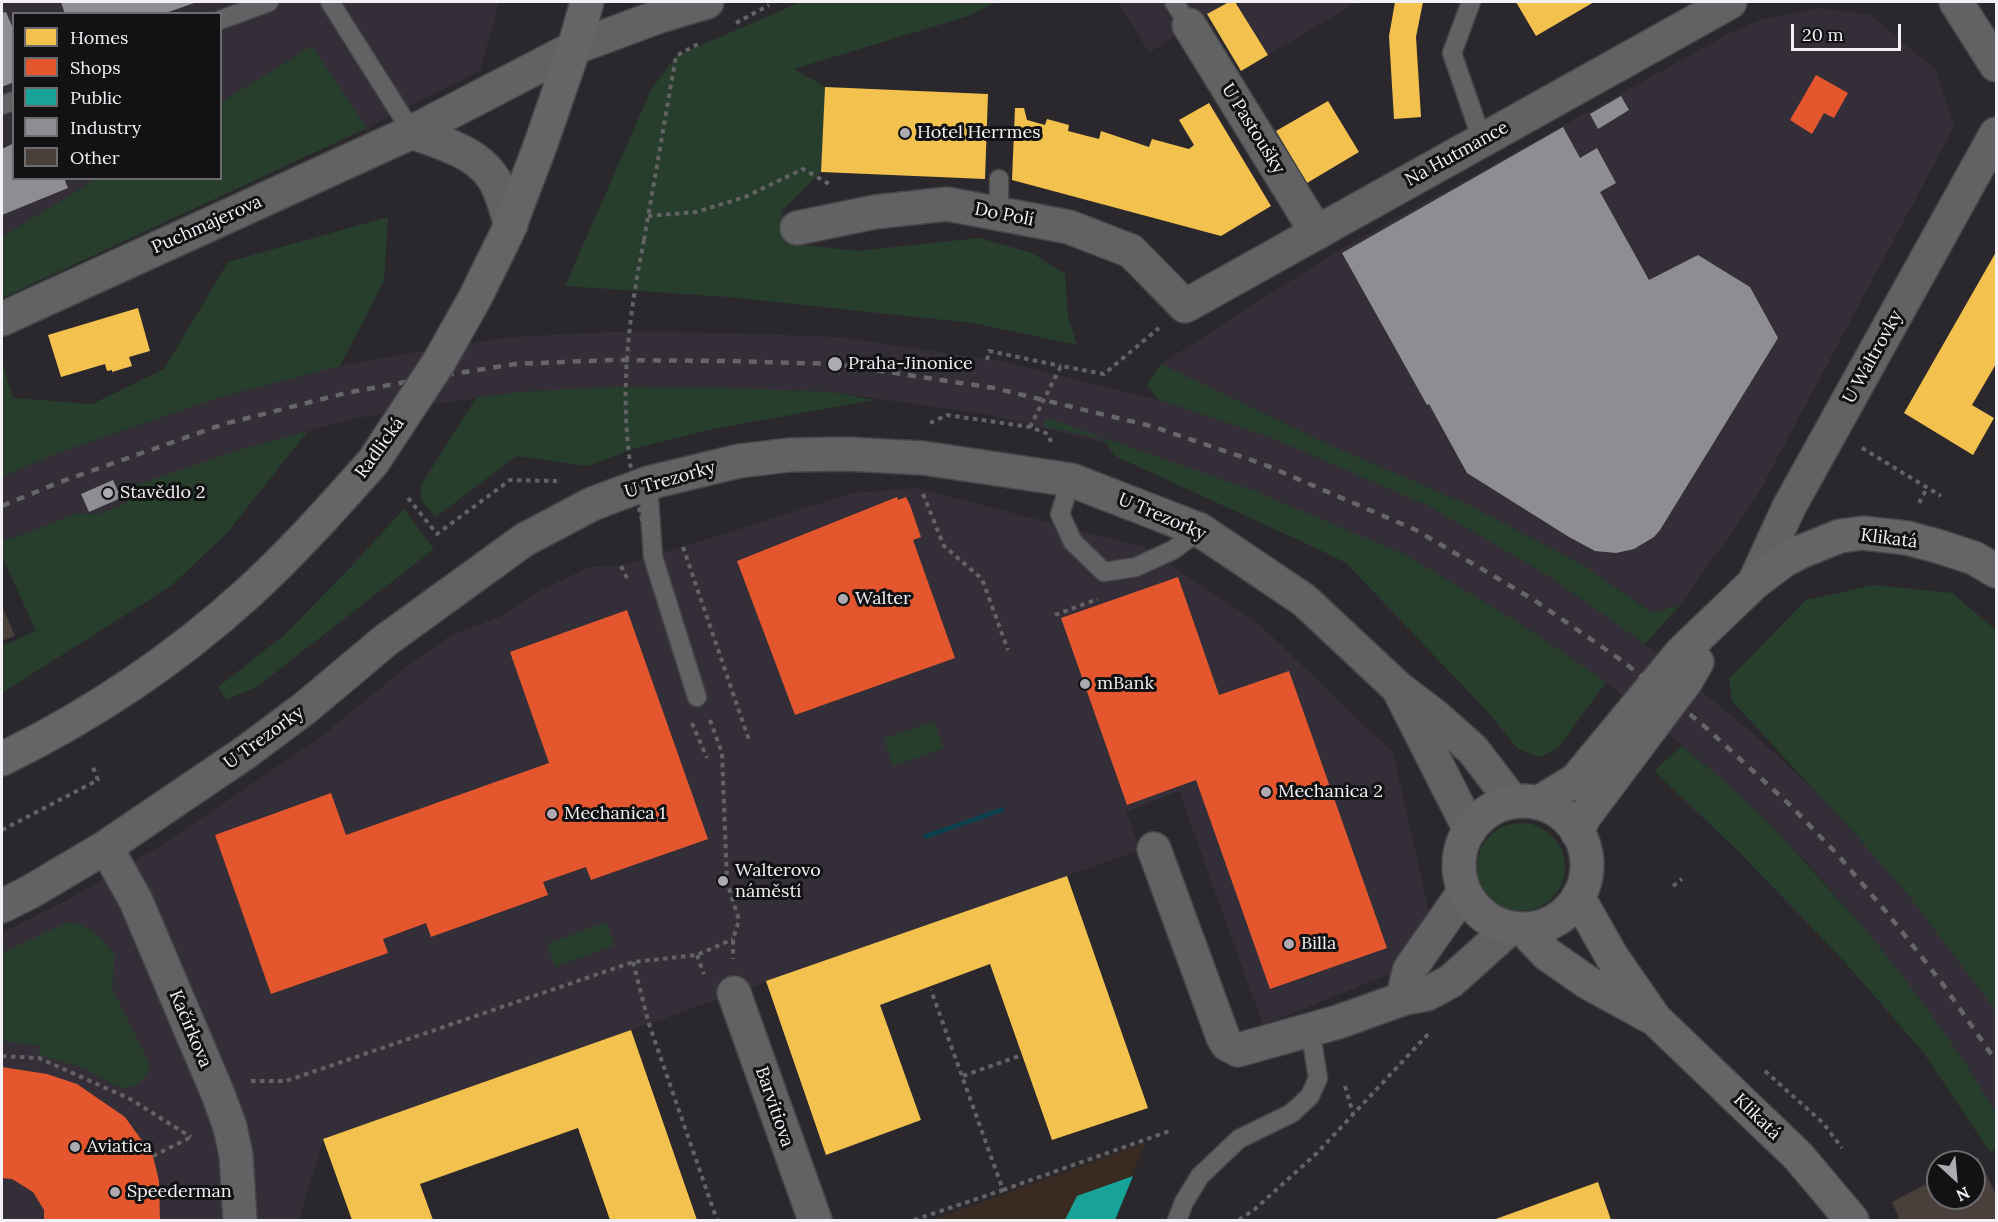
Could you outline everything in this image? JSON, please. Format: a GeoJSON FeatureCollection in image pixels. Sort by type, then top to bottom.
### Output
{"type":"FeatureCollection","features":[{"type":"Feature","properties":{"kind":"street","name":"Radlická"},"geometry":{"type":"LineString","coordinates":[[2,759],[35,743],[91,710],[146,674],[198,635],[256,586],[312,530],[373,462],[439,362],[475,298],[509,229],[574,48],[587,2]]}},
{"type":"Feature","properties":{"kind":"street","name":"Puchmajerova"},"geometry":{"type":"LineString","coordinates":[[2,319],[412,132],[574,48],[660,16],[707,2]]}},
{"type":"Feature","properties":{"kind":"street","name":"Na Hutmance"},"geometry":{"type":"LineString","coordinates":[[1185,306],[1730,2]]}},
{"type":"Feature","properties":{"kind":"street"},"geometry":{"type":"LineString","coordinates":[[1956,2],[1996,65]]}},
{"type":"Feature","properties":{"kind":"street","name":"U Pastoušky"},"geometry":{"type":"LineString","coordinates":[[1182,13],[1317,233]]}},
{"type":"Feature","properties":{"kind":"street"},"geometry":{"type":"LineString","coordinates":[[412,132],[468,153],[486,168],[499,188],[509,229]]}},
{"type":"Feature","properties":{"kind":"street","name":"U Waltrovky"},"geometry":{"type":"LineString","coordinates":[[1754,583],[1789,507],[1996,134]]}},
{"type":"Feature","properties":{"kind":"street","name":"Do Polí"},"geometry":{"type":"LineString","coordinates":[[797,228],[875,212],[947,204],[1069,227],[1131,251],[1185,306]]}},
{"type":"Feature","properties":{"kind":"street","name":"U Trezorky"},"geometry":{"type":"LineString","coordinates":[[2,906],[106,848],[246,752],[304,708],[386,640],[524,540],[592,504],[648,483],[739,461],[789,455],[846,454],[923,458],[1071,480],[1200,530],[1304,600],[1398,688],[1435,716],[1473,750],[1525,802]]}},
{"type":"Feature","properties":{"kind":"street","name":"Klikatá"},"geometry":{"type":"LineString","coordinates":[[1655,1019],[1587,982],[1547,954],[1517,929],[1491,921],[1475,908],[1464,892],[1459,871],[1460,849],[1470,830],[1481,817],[1496,807],[1525,802],[1576,780],[1681,653],[1754,583],[1783,561],[1818,543],[1840,536],[1863,533],[1907,538],[1974,558],[1996,571]]}},
{"type":"Feature","properties":{"kind":"street","name":"Klikatá"},"geometry":{"type":"LineString","coordinates":[[1577,832],[1584,817],[1686,681],[1728,608]]}},
{"type":"Feature","properties":{"kind":"street","name":"U Trezorky"},"geometry":{"type":"LineString","coordinates":[[1398,688],[1470,830]]}},
{"type":"Feature","properties":{"kind":"street"},"geometry":{"type":"LineString","coordinates":[[1154,849],[1215,1018],[1227,1044],[1238,1050],[1245,1050],[1405,998],[1427,994],[1451,981],[1517,929],[1541,927],[1558,919],[1578,897],[1584,884],[1586,856],[1577,832],[1567,819],[1553,809],[1525,802]]}},
{"type":"Feature","properties":{"kind":"street","name":"Kačírkova"},"geometry":{"type":"LineString","coordinates":[[106,848],[136,901],[218,1094],[236,1155],[240,1221]]}},
{"type":"Feature","properties":{"kind":"street"},"geometry":{"type":"LineString","coordinates":[[1405,998],[1410,969],[1464,892]]}},
{"type":"Feature","properties":{"kind":"street","name":"Klikatá"},"geometry":{"type":"LineString","coordinates":[[1578,897],[1612,957],[1655,1019],[1798,1156],[1852,1221]]}},
{"type":"Feature","properties":{"kind":"street","name":"Barvitiova"},"geometry":{"type":"LineString","coordinates":[[734,993],[814,1221]]}},
{"type":"Feature","properties":{"kind":"lane"},"geometry":{"type":"LineString","coordinates":[[222,19],[269,2]]}},
{"type":"Feature","properties":{"kind":"lane"},"geometry":{"type":"LineString","coordinates":[[330,2],[412,132]]}},
{"type":"Feature","properties":{"kind":"lane"},"geometry":{"type":"LineString","coordinates":[[342,20],[348,2]]}},
{"type":"Feature","properties":{"kind":"lane"},"geometry":{"type":"LineString","coordinates":[[1472,2],[1452,53],[1482,140]]}},
{"type":"Feature","properties":{"kind":"lane"},"geometry":{"type":"LineString","coordinates":[[999,179],[999,214]]}},
{"type":"Feature","properties":{"kind":"lane"},"geometry":{"type":"LineString","coordinates":[[1071,480],[1060,514],[1073,542],[1104,572],[1136,567],[1173,550],[1200,530]]}},
{"type":"Feature","properties":{"kind":"lane"},"geometry":{"type":"LineString","coordinates":[[648,483],[653,557],[700,698]]}},
{"type":"Feature","properties":{"kind":"lane"},"geometry":{"type":"LineString","coordinates":[[1177,1221],[1184,1202],[1200,1176],[1239,1138],[1292,1113],[1310,1096],[1318,1078],[1310,1029]]}},
{"type":"Feature","properties":{"kind":"path"},"geometry":{"type":"LineString","coordinates":[[676,56],[628,334],[625,383],[627,440],[632,474],[647,539],[673,611],[700,698],[722,753],[727,882],[739,920]]}},
{"type":"Feature","properties":{"kind":"path"},"geometry":{"type":"LineString","coordinates":[[648,216],[696,212],[745,197],[803,169],[875,212]]}},
{"type":"Feature","properties":{"kind":"path"},"geometry":{"type":"LineString","coordinates":[[987,360],[989,351],[1104,374],[1185,306]]}},
{"type":"Feature","properties":{"kind":"path"},"geometry":{"type":"LineString","coordinates":[[1030,427],[1061,366]]}},
{"type":"Feature","properties":{"kind":"path"},"geometry":{"type":"LineString","coordinates":[[927,424],[947,415],[1030,427],[1048,434]]}},
{"type":"Feature","properties":{"kind":"path"},"geometry":{"type":"LineString","coordinates":[[1854,443],[1941,496]]}},
{"type":"Feature","properties":{"kind":"path"},"geometry":{"type":"LineString","coordinates":[[408,498],[437,534],[510,480],[562,481]]}},
{"type":"Feature","properties":{"kind":"path"},"geometry":{"type":"LineString","coordinates":[[1919,503],[1928,488]]}},
{"type":"Feature","properties":{"kind":"path"},"geometry":{"type":"LineString","coordinates":[[921,491],[944,546],[982,579],[1008,650]]}},
{"type":"Feature","properties":{"kind":"path"},"geometry":{"type":"LineString","coordinates":[[682,546],[750,743]]}},
{"type":"Feature","properties":{"kind":"path"},"geometry":{"type":"LineString","coordinates":[[1055,615],[1075,609]]}},
{"type":"Feature","properties":{"kind":"path"},"geometry":{"type":"LineString","coordinates":[[2,830],[98,780],[92,765]]}},
{"type":"Feature","properties":{"kind":"path"},"geometry":{"type":"LineString","coordinates":[[1673,886],[1682,879]]}},
{"type":"Feature","properties":{"kind":"path"},"geometry":{"type":"LineString","coordinates":[[257,1080],[286,1081],[633,962],[697,956],[733,939]]}},
{"type":"Feature","properties":{"kind":"path"},"geometry":{"type":"LineString","coordinates":[[633,962],[649,1024],[717,1221]]}},
{"type":"Feature","properties":{"kind":"path"},"geometry":{"type":"LineString","coordinates":[[932,990],[1003,1190]]}},
{"type":"Feature","properties":{"kind":"path"},"geometry":{"type":"LineString","coordinates":[[1239,1221],[1317,1153],[1433,1028]]}},
{"type":"Feature","properties":{"kind":"path"},"geometry":{"type":"LineString","coordinates":[[963,1076],[1022,1055]]}},
{"type":"Feature","properties":{"kind":"path"},"geometry":{"type":"LineString","coordinates":[[2,1056],[39,1058],[130,1099],[191,1137],[153,1156]]}},
{"type":"Feature","properties":{"kind":"path"},"geometry":{"type":"LineString","coordinates":[[914,1221],[1172,1130]]}},
{"type":"Feature","properties":{"kind":"shaded area"},"geometry":{"type":"Polygon","coordinates":[[[2,2],[499,2],[480,71],[367,128],[312,46],[222,101],[222,12],[12,12],[12,180],[94,180],[2,237],[2,2]]]}},
{"type":"Feature","properties":{"kind":"shaded area"},"geometry":{"type":"Polygon","coordinates":[[[1118,2],[1362,2],[1354,4],[1241,71],[1207,14],[1149,53],[1118,2]]]}},
{"type":"Feature","properties":{"kind":"shaded area"},"geometry":{"type":"Polygon","coordinates":[[[1821,8],[1870,15],[1936,70],[1954,127],[1756,498],[1680,605],[1654,613],[1583,565],[1471,506],[1330,445],[1161,364],[1334,253],[1728,34],[1762,19],[1821,8]]]}},
{"type":"Feature","properties":{"kind":"shaded area"},"geometry":{"type":"Polygon","coordinates":[[[612,332],[838,337],[1000,361],[1159,400],[1272,438],[1429,506],[1549,576],[1639,639],[1758,738],[1811,787],[1857,836],[1909,896],[1996,1011],[1996,1113],[1966,1064],[1920,999],[1867,931],[1816,873],[1772,826],[1722,779],[1606,682],[1519,623],[1404,554],[1143,452],[989,415],[832,392],[613,387],[518,392],[352,419],[239,450],[98,514],[79,513],[2,542],[2,477],[50,456],[217,398],[340,366],[416,352],[512,337],[612,332]]]}},
{"type":"Feature","properties":{"kind":"shaded area"},"geometry":{"type":"Polygon","coordinates":[[[916,488],[1144,547],[1257,622],[1393,753],[1432,924],[1415,964],[1263,1025],[1179,791],[1126,812],[1140,850],[323,1139],[299,1220],[2,1220],[2,933],[64,902],[158,847],[317,740],[406,667],[451,635],[502,616],[543,589],[590,567],[621,566],[853,493],[916,488]]]}},
{"type":"Feature","properties":{"kind":"shaded area"},"geometry":{"type":"Polygon","coordinates":[[[1145,1143],[1114,1220],[933,1220],[1145,1143]]]}},
{"type":"Feature","properties":{"kind":"green space"},"geometry":{"type":"Polygon","coordinates":[[[801,2],[997,2],[968,16],[794,69],[825,87],[821,172],[782,211],[785,243],[858,251],[979,238],[1032,253],[1065,274],[1068,317],[1077,345],[973,323],[729,297],[565,286],[651,90],[676,56],[801,2]]]}},
{"type":"Feature","properties":{"kind":"green space"},"geometry":{"type":"Polygon","coordinates":[[[312,46],[367,128],[2,298],[2,237],[94,180],[222,180],[222,101],[312,46]]]}},
{"type":"Feature","properties":{"kind":"green space"},"geometry":{"type":"Polygon","coordinates":[[[388,217],[384,281],[340,366],[217,398],[50,456],[2,477],[2,360],[13,398],[92,404],[164,369],[228,262],[388,217]]]}},
{"type":"Feature","properties":{"kind":"green space"},"geometry":{"type":"Polygon","coordinates":[[[1161,364],[1330,445],[1471,506],[1583,565],[1653,613],[1680,605],[1645,644],[1549,576],[1429,506],[1272,438],[1159,400],[1147,385],[1161,364]]]}},
{"type":"Feature","properties":{"kind":"green space"},"geometry":{"type":"Polygon","coordinates":[[[613,387],[832,392],[874,400],[718,428],[635,448],[588,466],[516,456],[436,517],[421,500],[421,485],[476,398],[518,392],[613,387]]]}},
{"type":"Feature","properties":{"kind":"green space"},"geometry":{"type":"Polygon","coordinates":[[[1047,418],[1252,490],[1404,554],[1519,623],[1606,682],[1558,748],[1539,757],[1518,749],[1487,711],[1346,563],[1115,456],[1103,439],[1043,426],[1047,418]]]}},
{"type":"Feature","properties":{"kind":"green space"},"geometry":{"type":"Polygon","coordinates":[[[308,431],[227,533],[171,586],[2,693],[2,646],[36,631],[2,556],[2,542],[79,513],[98,514],[126,503],[133,486],[239,450],[308,431]]]}},
{"type":"Feature","properties":{"kind":"green space"},"geometry":{"type":"Polygon","coordinates":[[[404,509],[434,549],[258,686],[226,700],[218,687],[283,636],[404,509]]]}},
{"type":"Feature","properties":{"kind":"green space"},"geometry":{"type":"Polygon","coordinates":[[[1874,585],[1952,593],[1996,630],[1996,1011],[1909,896],[1857,836],[1732,701],[1729,679],[1806,600],[1874,585]]]}},
{"type":"Feature","properties":{"kind":"green space"},"geometry":{"type":"Polygon","coordinates":[[[934,721],[944,748],[893,766],[884,739],[934,721]]]}},
{"type":"Feature","properties":{"kind":"green space"},"geometry":{"type":"Polygon","coordinates":[[[1682,746],[1722,779],[1772,826],[1867,931],[1920,999],[1966,1064],[1996,1113],[1996,1148],[1990,1152],[1923,1052],[1844,961],[1737,850],[1654,771],[1682,746]]]}},
{"type":"Feature","properties":{"kind":"green space"},"geometry":{"type":"Polygon","coordinates":[[[1521,823],[1538,827],[1552,836],[1561,850],[1565,867],[1561,884],[1552,898],[1538,907],[1521,911],[1504,907],[1490,898],[1481,884],[1477,867],[1481,850],[1490,836],[1504,827],[1521,823]]]}},
{"type":"Feature","properties":{"kind":"green space"},"geometry":{"type":"Polygon","coordinates":[[[72,922],[96,934],[115,955],[112,988],[150,1065],[144,1078],[129,1088],[110,1083],[85,1069],[39,1055],[40,1046],[2,1041],[2,953],[72,922]]]}},
{"type":"Feature","properties":{"kind":"green space"},"geometry":{"type":"Polygon","coordinates":[[[606,922],[615,945],[555,967],[547,944],[606,922]]]}},
{"type":"Feature","properties":{"kind":"water"},"geometry":{"type":"Polygon","coordinates":[[[1003,807],[1005,811],[925,839],[923,835],[1003,807]]]}},
{"type":"Feature","properties":{"kind":"building: Homes"},"geometry":{"type":"Polygon","coordinates":[[[1229,2],[1235,2],[1268,55],[1241,71],[1207,14],[1229,2]]]}},
{"type":"Feature","properties":{"kind":"building: Homes"},"geometry":{"type":"Polygon","coordinates":[[[1395,2],[1423,2],[1416,37],[1421,117],[1394,119],[1389,36],[1395,2]]]}},
{"type":"Feature","properties":{"kind":"building: Homes"},"geometry":{"type":"Polygon","coordinates":[[[1516,2],[1594,2],[1536,36],[1516,2]]]}},
{"type":"Feature","properties":{"kind":"building: Homes","name":"Hotel Herrmes"},"geometry":{"type":"Polygon","coordinates":[[[825,87],[988,94],[985,179],[821,172],[825,87]]]}},
{"type":"Feature","properties":{"kind":"building: Homes"},"geometry":{"type":"Polygon","coordinates":[[[1328,101],[1359,152],[1307,183],[1276,131],[1328,101]]]}},
{"type":"Feature","properties":{"kind":"building: Homes"},"geometry":{"type":"Polygon","coordinates":[[[1209,103],[1271,206],[1221,236],[1012,180],[1015,108],[1024,108],[1027,120],[1045,125],[1047,119],[1069,125],[1068,131],[1099,139],[1101,131],[1149,147],[1152,139],[1189,149],[1194,145],[1179,120],[1209,103]]]}},
{"type":"Feature","properties":{"kind":"building: Homes"},"geometry":{"type":"Polygon","coordinates":[[[1996,252],[1996,364],[1972,405],[1994,418],[1973,455],[1904,413],[1996,252]]]}},
{"type":"Feature","properties":{"kind":"building: Homes"},"geometry":{"type":"Polygon","coordinates":[[[138,308],[150,351],[129,357],[132,366],[112,372],[112,370],[107,371],[105,364],[61,377],[48,335],[138,308]]]}},
{"type":"Feature","properties":{"kind":"building: Homes"},"geometry":{"type":"Polygon","coordinates":[[[1067,876],[1148,1108],[1052,1140],[990,964],[880,1005],[921,1120],[826,1155],[766,981],[1067,876]]]}},
{"type":"Feature","properties":{"kind":"building: Homes"},"geometry":{"type":"Polygon","coordinates":[[[631,1030],[697,1220],[610,1220],[578,1128],[420,1184],[433,1220],[352,1220],[323,1139],[631,1030]]]}},
{"type":"Feature","properties":{"kind":"building: Homes"},"geometry":{"type":"Polygon","coordinates":[[[1598,1182],[1611,1220],[1493,1220],[1598,1182]]]}},
{"type":"Feature","properties":{"kind":"building: Shops"},"geometry":{"type":"Polygon","coordinates":[[[1816,75],[1848,93],[1834,118],[1824,113],[1812,134],[1790,120],[1816,75]]]}},
{"type":"Feature","properties":{"kind":"building: Shops","name":"Walter"},"geometry":{"type":"Polygon","coordinates":[[[897,497],[898,500],[906,497],[910,505],[921,537],[913,540],[955,658],[795,715],[737,561],[897,497]]]}},
{"type":"Feature","properties":{"kind":"building: Shops","name":"Mechanica 2"},"geometry":{"type":"Polygon","coordinates":[[[1178,577],[1219,695],[1289,671],[1387,948],[1270,989],[1196,780],[1127,805],[1061,618],[1178,577]]]}},
{"type":"Feature","properties":{"kind":"building: Shops","name":"Mechanica 1"},"geometry":{"type":"Polygon","coordinates":[[[627,610],[708,839],[591,880],[586,867],[543,882],[548,895],[431,937],[426,923],[383,939],[388,953],[271,994],[215,835],[331,793],[346,835],[549,763],[510,652],[627,610]]]}},
{"type":"Feature","properties":{"kind":"building: Shops","name":"Aviatica"},"geometry":{"type":"Polygon","coordinates":[[[2,1067],[47,1074],[77,1084],[125,1117],[153,1156],[159,1181],[160,1220],[44,1220],[44,1210],[33,1192],[12,1179],[2,1178],[2,1067]]]}},
{"type":"Feature","properties":{"kind":"building: Public"},"geometry":{"type":"Polygon","coordinates":[[[1133,1176],[1115,1220],[1065,1220],[1077,1196],[1133,1176]]]}},
{"type":"Feature","properties":{"kind":"building: Industry"},"geometry":{"type":"Polygon","coordinates":[[[61,2],[197,2],[169,12],[64,12],[61,2]]]}},
{"type":"Feature","properties":{"kind":"building: Industry"},"geometry":{"type":"Polygon","coordinates":[[[6,12],[12,26],[12,83],[2,87],[2,13],[6,12]]]}},
{"type":"Feature","properties":{"kind":"building: Industry"},"geometry":{"type":"Polygon","coordinates":[[[1621,96],[1629,110],[1598,129],[1590,114],[1621,96]]]}},
{"type":"Feature","properties":{"kind":"building: Industry"},"geometry":{"type":"Polygon","coordinates":[[[1563,127],[1580,158],[1597,148],[1616,183],[1600,192],[1649,280],[1698,255],[1750,287],[1778,338],[1660,530],[1654,537],[1634,549],[1616,553],[1595,551],[1467,473],[1342,253],[1563,127]]]}},
{"type":"Feature","properties":{"kind":"building: Industry"},"geometry":{"type":"Polygon","coordinates":[[[12,144],[12,180],[65,180],[68,188],[2,215],[2,149],[12,144]]]}},
{"type":"Feature","properties":{"kind":"building: Industry"},"geometry":{"type":"Polygon","coordinates":[[[113,480],[121,498],[89,512],[81,494],[113,480]]]}},
{"type":"Feature","properties":{"kind":"building: Other"},"geometry":{"type":"Polygon","coordinates":[[[2,606],[15,636],[2,641],[2,606]]]}},
{"type":"Feature","properties":{"kind":"building: Other"},"geometry":{"type":"Polygon","coordinates":[[[1986,1174],[1996,1195],[1996,1220],[1900,1220],[1892,1202],[1926,1184],[1926,1210],[1986,1210],[1986,1174]]]}},
{"type":"Feature","properties":{"kind":"railway"},"geometry":{"type":"LineString","coordinates":[[2,506],[60,482],[224,424],[346,393],[515,364],[612,360],[835,364],[994,388],[1151,426],[1263,464],[1416,530],[1534,600],[1621,660],[1702,724],[1791,806],[1837,854],[1942,983],[1996,1061]]}},
{"type":"Feature","properties":{"kind":"place","name":"Hotel Herrmes"},"geometry":{"type":"Point","coordinates":[905,133]}},
{"type":"Feature","properties":{"kind":"place","name":"Praha-Jinonice"},"geometry":{"type":"Point","coordinates":[835,364]}},
{"type":"Feature","properties":{"kind":"place","name":"Stavědlo 2"},"geometry":{"type":"Point","coordinates":[108,493]}},
{"type":"Feature","properties":{"kind":"place","name":"Walter"},"geometry":{"type":"Point","coordinates":[843,599]}},
{"type":"Feature","properties":{"kind":"place","name":"mBank"},"geometry":{"type":"Point","coordinates":[1085,684]}},
{"type":"Feature","properties":{"kind":"place","name":"Mechanica 2"},"geometry":{"type":"Point","coordinates":[1266,792]}},
{"type":"Feature","properties":{"kind":"place","name":"Mechanica 1"},"geometry":{"type":"Point","coordinates":[552,814]}},
{"type":"Feature","properties":{"kind":"place","name":"Walterovo náměstí"},"geometry":{"type":"Point","coordinates":[723,881]}},
{"type":"Feature","properties":{"kind":"place","name":"Billa"},"geometry":{"type":"Point","coordinates":[1289,944]}},
{"type":"Feature","properties":{"kind":"place","name":"Aviatica"},"geometry":{"type":"Point","coordinates":[75,1147]}},
{"type":"Feature","properties":{"kind":"place","name":"Speederman"},"geometry":{"type":"Point","coordinates":[115,1192]}}]}
